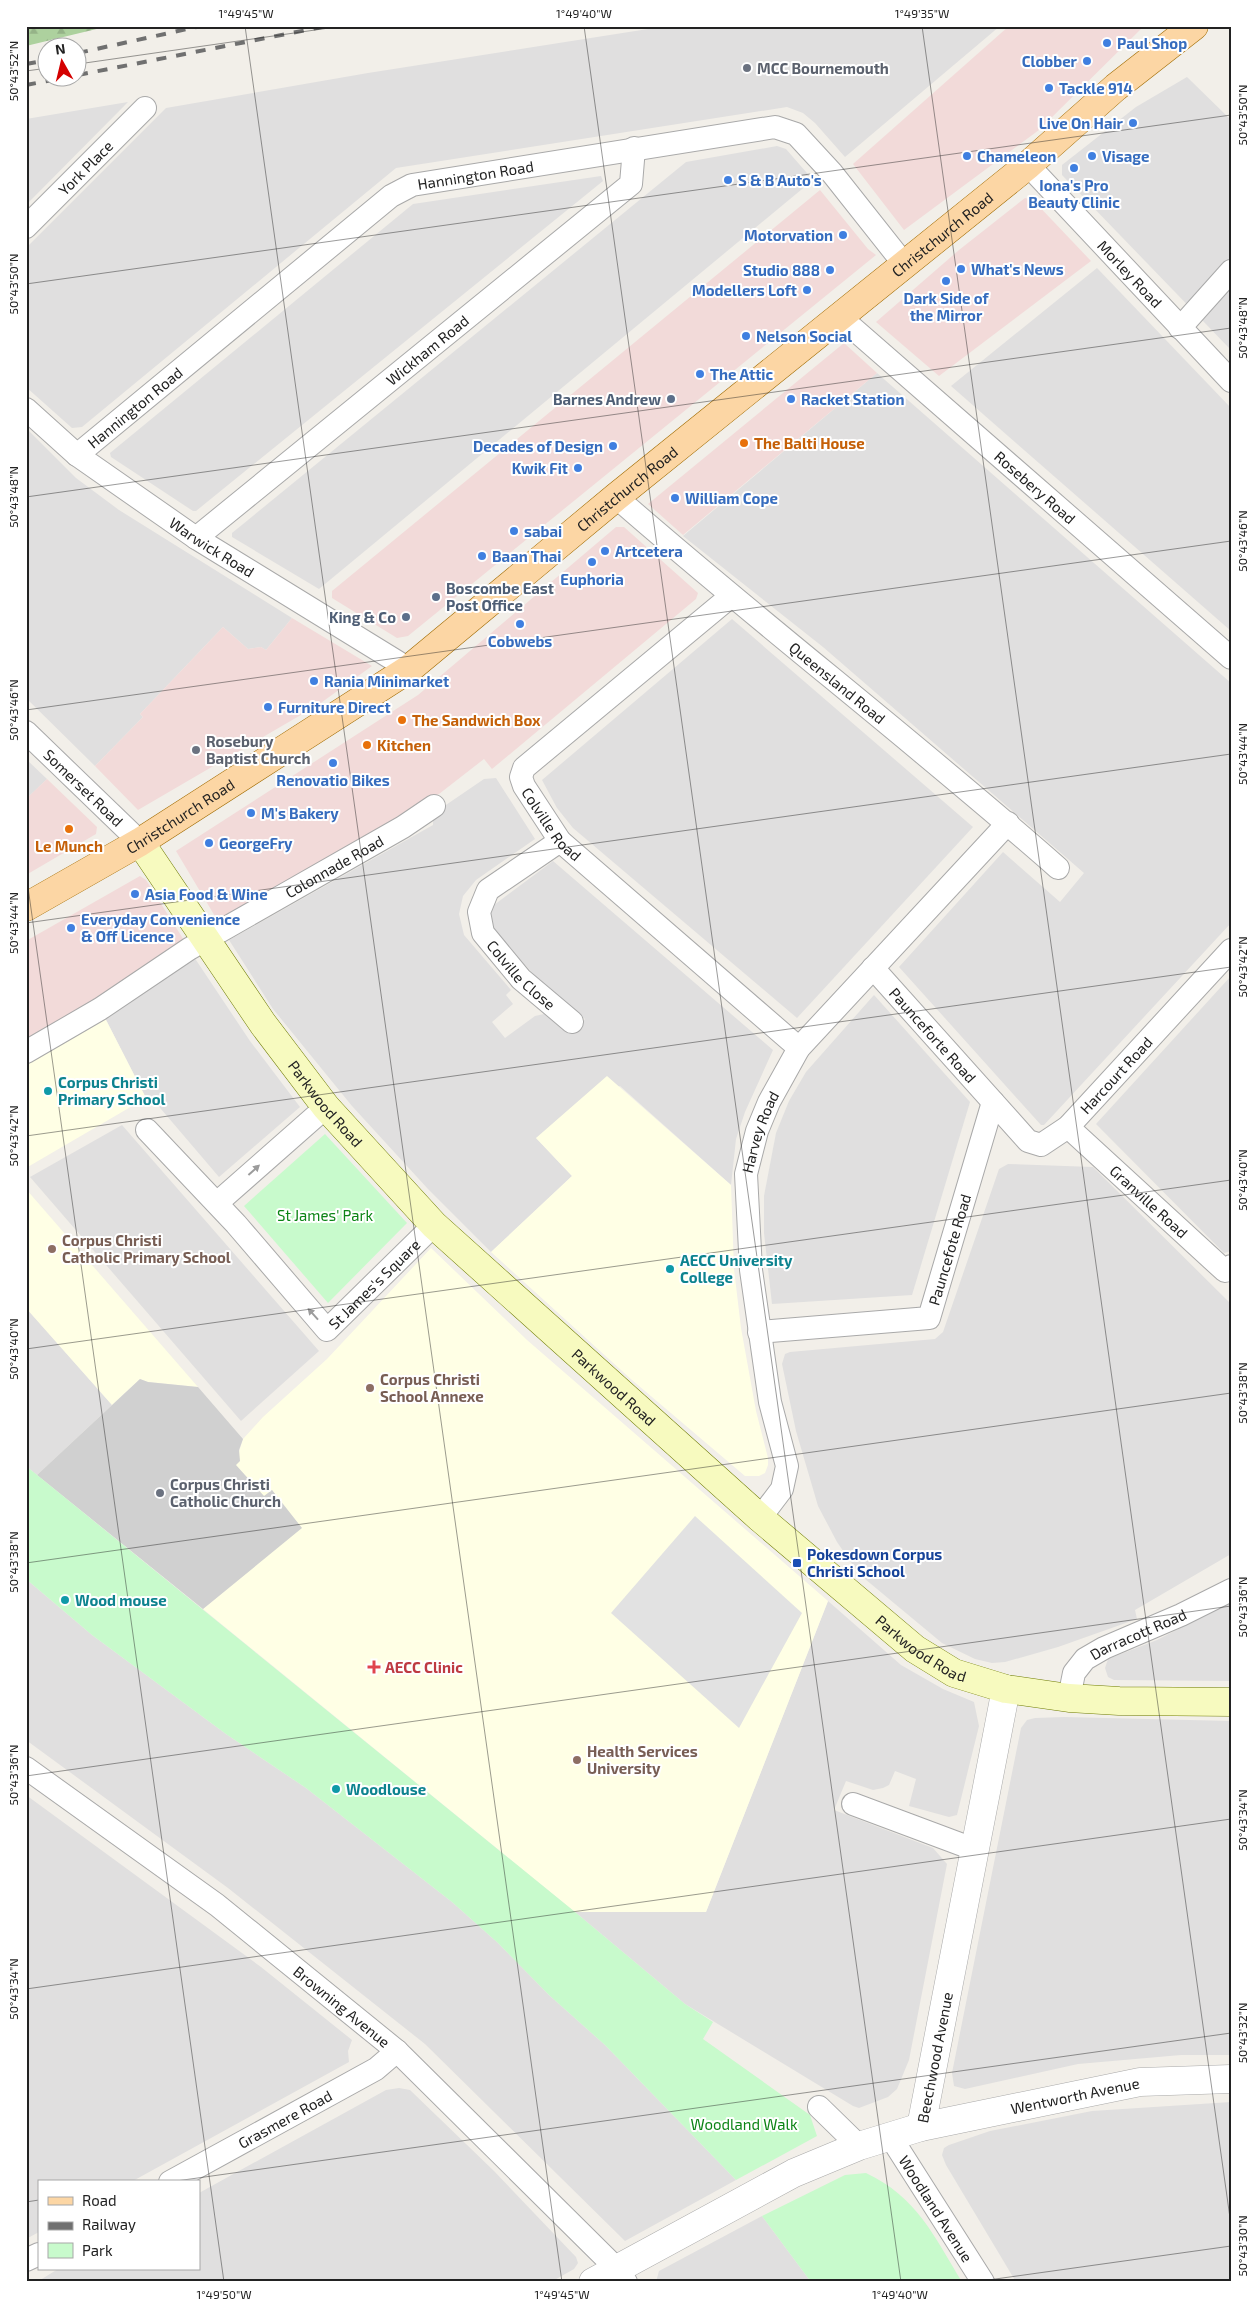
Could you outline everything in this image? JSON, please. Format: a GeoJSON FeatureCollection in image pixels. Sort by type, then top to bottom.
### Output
{"type":"FeatureCollection","features":[{"type":"Feature","properties":{"kind":"main road","name":"Christchurch Road"},"geometry":{"type":"LineString","coordinates":[[26,907],[140,842],[409,670],[616,497],[1028,165],[1116,87],[1194,26]]}},
{"type":"Feature","properties":{"kind":"main road","name":"Parkwood Road"},"geometry":{"type":"LineString","coordinates":[[140,842],[263,1024],[326,1107],[434,1225],[760,1518],[915,1649],[954,1673],[1006,1689],[1070,1698],[1119,1701],[1231,1702]]}},
{"type":"Feature","properties":{"kind":"street","name":"York Place"},"geometry":{"type":"LineString","coordinates":[[26,227],[145,108]]}},
{"type":"Feature","properties":{"kind":"street","name":"Hannington Road"},"geometry":{"type":"LineString","coordinates":[[77,455],[402,189],[412,185],[634,148],[775,127],[782,128],[796,134],[832,173],[904,264]]}},
{"type":"Feature","properties":{"kind":"street","name":"Wickham Road"},"geometry":{"type":"LineString","coordinates":[[196,538],[631,184],[634,148]]}},
{"type":"Feature","properties":{"kind":"street","name":"Morley Road"},"geometry":{"type":"LineString","coordinates":[[1028,165],[1231,381]]}},
{"type":"Feature","properties":{"kind":"street"},"geometry":{"type":"LineString","coordinates":[[1180,328],[1231,271]]}},
{"type":"Feature","properties":{"kind":"street","name":"Rosebery Road"},"geometry":{"type":"LineString","coordinates":[[840,317],[1231,658]]}},
{"type":"Feature","properties":{"kind":"street","name":"Warwick Road"},"geometry":{"type":"LineString","coordinates":[[26,409],[77,455],[196,538],[409,670]]}},
{"type":"Feature","properties":{"kind":"street","name":"Queensland Road"},"geometry":{"type":"LineString","coordinates":[[616,497],[730,597],[1008,823],[1058,868]]}},
{"type":"Feature","properties":{"kind":"street","name":"Colville Road"},"geometry":{"type":"LineString","coordinates":[[730,597],[524,768],[521,777],[524,786],[560,841],[799,1048]]}},
{"type":"Feature","properties":{"kind":"street","name":"Somerset Road"},"geometry":{"type":"LineString","coordinates":[[26,732],[140,842]]}},
{"type":"Feature","properties":{"kind":"street","name":"Colonnade Road"},"geometry":{"type":"LineString","coordinates":[[26,1052],[100,1009],[189,949],[208,941],[421,816],[434,806]]}},
{"type":"Feature","properties":{"kind":"street","name":"Harvey Road"},"geometry":{"type":"LineString","coordinates":[[760,1518],[782,1489],[787,1466],[770,1402],[751,1270],[746,1174],[763,1116],[799,1048],[1008,823]]}},
{"type":"Feature","properties":{"kind":"street","name":"Colville Close"},"geometry":{"type":"LineString","coordinates":[[560,841],[488,890],[479,912],[483,933],[522,979],[572,1022]]}},
{"type":"Feature","properties":{"kind":"street","name":"Harcourt Road"},"geometry":{"type":"LineString","coordinates":[[992,1102],[1028,1141],[1041,1145],[1068,1127],[1231,950]]}},
{"type":"Feature","properties":{"kind":"street","name":"Paunceforte Road"},"geometry":{"type":"LineString","coordinates":[[873,968],[992,1102]]}},
{"type":"Feature","properties":{"kind":"street","name":"Pauncefote Road"},"geometry":{"type":"LineString","coordinates":[[759,1332],[929,1318],[992,1102]]}},
{"type":"Feature","properties":{"kind":"street"},"geometry":{"type":"LineString","coordinates":[[217,1203],[326,1107]]}},
{"type":"Feature","properties":{"kind":"street","name":"Granville Road"},"geometry":{"type":"LineString","coordinates":[[1068,1127],[1225,1271],[1231,1266]]}},
{"type":"Feature","properties":{"kind":"street","name":"St James's Square"},"geometry":{"type":"LineString","coordinates":[[147,1130],[217,1203],[327,1330],[434,1225]]}},
{"type":"Feature","properties":{"kind":"street","name":"Darracott Road"},"geometry":{"type":"LineString","coordinates":[[1070,1698],[1074,1673],[1085,1659],[1104,1648],[1181,1615],[1231,1590]]}},
{"type":"Feature","properties":{"kind":"street","name":"Beechwood Avenue"},"geometry":{"type":"LineString","coordinates":[[593,2282],[621,2275],[794,2173],[859,2146],[921,2127],[1006,1689]]}},
{"type":"Feature","properties":{"kind":"street","name":"Browning Avenue"},"geometry":{"type":"LineString","coordinates":[[26,1768],[217,1905],[397,2051],[621,2275]]}},
{"type":"Feature","properties":{"kind":"street"},"geometry":{"type":"LineString","coordinates":[[853,1804],[976,1850]]}},
{"type":"Feature","properties":{"kind":"street","name":"Grasmere Road"},"geometry":{"type":"LineString","coordinates":[[174,2180],[376,2069],[397,2051]]}},
{"type":"Feature","properties":{"kind":"street","name":"Wentworth Avenue"},"geometry":{"type":"LineString","coordinates":[[921,2127],[1140,2082],[1231,2079]]}},
{"type":"Feature","properties":{"kind":"street"},"geometry":{"type":"LineString","coordinates":[[820,2107],[859,2146]]}},
{"type":"Feature","properties":{"kind":"street","name":"Woodland Avenue"},"geometry":{"type":"LineString","coordinates":[[890,2136],[983,2282]]}},
{"type":"Feature","properties":{"kind":"street"},"geometry":{"type":"LineString","coordinates":[[26,2260],[38,2254]]}},
{"type":"Feature","properties":{"kind":"shaded area"},"geometry":{"type":"Polygon","coordinates":[[[667,26],[1000,26],[845,157],[815,123],[803,113],[787,107],[396,168],[82,427],[72,428],[26,387],[26,248],[166,108],[368,73],[667,26]]]}},
{"type":"Feature","properties":{"kind":"shaded area"},"geometry":{"type":"Polygon","coordinates":[[[1009,26],[1144,26],[1039,130],[904,230],[853,164],[1009,26]]]}},
{"type":"Feature","properties":{"kind":"shaded area"},"geometry":{"type":"Polygon","coordinates":[[[1187,77],[1231,120],[1231,350],[1062,175],[1062,165],[1136,107],[1187,77]]]}},
{"type":"Feature","properties":{"kind":"shaded area"},"geometry":{"type":"Polygon","coordinates":[[[128,102],[26,205],[26,119],[128,102]]]}},
{"type":"Feature","properties":{"kind":"shaded area"},"geometry":{"type":"Polygon","coordinates":[[[777,146],[786,149],[813,180],[319,589],[232,537],[232,533],[686,162],[777,146]]]}},
{"type":"Feature","properties":{"kind":"shaded area"},"geometry":{"type":"Polygon","coordinates":[[[601,176],[603,181],[196,511],[193,511],[111,457],[110,453],[413,204],[601,176]]]}},
{"type":"Feature","properties":{"kind":"shaded area"},"geometry":{"type":"Polygon","coordinates":[[[820,190],[868,249],[876,255],[408,636],[397,638],[332,598],[332,591],[820,190]]]}},
{"type":"Feature","properties":{"kind":"shaded area"},"geometry":{"type":"Polygon","coordinates":[[[1025,198],[1033,200],[1091,261],[939,376],[876,322],[959,250],[1025,198]]]}},
{"type":"Feature","properties":{"kind":"shaded area"},"geometry":{"type":"Polygon","coordinates":[[[1097,268],[1231,408],[1231,631],[951,386],[1097,268]]]}},
{"type":"Feature","properties":{"kind":"shaded area"},"geometry":{"type":"Polygon","coordinates":[[[844,343],[877,373],[683,535],[648,504],[844,343]]]}},
{"type":"Feature","properties":{"kind":"shaded area"},"geometry":{"type":"Polygon","coordinates":[[[877,373],[1231,683],[1231,923],[1044,1125],[1041,1125],[899,967],[1003,852],[1060,902],[1084,873],[823,647],[683,536],[877,373]]]}},
{"type":"Feature","properties":{"kind":"shaded area"},"geometry":{"type":"Polygon","coordinates":[[[26,428],[76,478],[119,510],[292,618],[266,650],[261,647],[248,649],[223,627],[140,714],[143,717],[95,766],[26,698],[26,428]]]}},
{"type":"Feature","properties":{"kind":"shaded area"},"geometry":{"type":"Polygon","coordinates":[[[616,527],[624,527],[698,593],[696,599],[492,769],[484,759],[439,794],[219,923],[176,851],[418,695],[616,527]]]}},
{"type":"Feature","properties":{"kind":"shaded area"},"geometry":{"type":"Polygon","coordinates":[[[292,618],[372,666],[318,705],[138,810],[95,766],[143,717],[140,714],[223,627],[248,649],[261,647],[266,650],[292,618]]]}},
{"type":"Feature","properties":{"kind":"shaded area"},"geometry":{"type":"Polygon","coordinates":[[[732,619],[973,827],[797,1018],[573,828],[557,808],[542,780],[732,619]]]}},
{"type":"Feature","properties":{"kind":"shaded area"},"geometry":{"type":"Polygon","coordinates":[[[26,759],[47,779],[26,799],[26,759]]]}},
{"type":"Feature","properties":{"kind":"shaded area"},"geometry":{"type":"Polygon","coordinates":[[[496,778],[535,839],[476,880],[463,896],[459,914],[464,935],[511,990],[506,995],[513,1004],[492,1022],[505,1038],[535,1016],[544,1014],[553,1017],[572,1034],[585,1019],[537,978],[490,927],[487,918],[494,905],[553,861],[773,1050],[745,1112],[736,1139],[731,1185],[620,1086],[536,1138],[572,1176],[491,1252],[428,1189],[352,1106],[273,1009],[229,940],[433,825],[433,818],[440,809],[484,779],[496,778]]]}},
{"type":"Feature","properties":{"kind":"shaded area"},"geometry":{"type":"Polygon","coordinates":[[[47,779],[97,827],[96,834],[26,875],[26,799],[47,779]]]}},
{"type":"Feature","properties":{"kind":"shaded area"},"geometry":{"type":"Polygon","coordinates":[[[140,876],[146,880],[187,945],[26,1047],[26,941],[140,876]]]}},
{"type":"Feature","properties":{"kind":"shaded area"},"geometry":{"type":"Polygon","coordinates":[[[192,954],[250,1041],[300,1107],[219,1177],[155,1102],[146,1098],[103,1014],[192,954]]]}},
{"type":"Feature","properties":{"kind":"shaded area"},"geometry":{"type":"Polygon","coordinates":[[[1231,976],[1231,1251],[1224,1253],[1096,1124],[1231,976]]]}},
{"type":"Feature","properties":{"kind":"shaded area"},"geometry":{"type":"Polygon","coordinates":[[[874,995],[970,1102],[912,1295],[772,1304],[764,1233],[764,1196],[776,1133],[789,1101],[806,1072],[874,995]]]}},
{"type":"Feature","properties":{"kind":"shaded area"},"geometry":{"type":"Polygon","coordinates":[[[103,1014],[146,1098],[26,1168],[26,1058],[103,1014]]]}},
{"type":"Feature","properties":{"kind":"shaded area"},"geometry":{"type":"Polygon","coordinates":[[[607,1076],[731,1185],[734,1269],[741,1328],[756,1411],[768,1458],[765,1473],[759,1476],[745,1476],[632,1380],[491,1252],[572,1176],[536,1138],[607,1076]]]}},
{"type":"Feature","properties":{"kind":"shaded area"},"geometry":{"type":"Polygon","coordinates":[[[122,1125],[319,1351],[241,1421],[30,1177],[122,1125]]]}},
{"type":"Feature","properties":{"kind":"shaded area"},"geometry":{"type":"Polygon","coordinates":[[[1008,1164],[1093,1167],[1231,1304],[1231,1554],[1135,1610],[1137,1619],[1058,1647],[1005,1662],[992,1663],[975,1659],[942,1643],[859,1574],[837,1542],[818,1506],[796,1431],[782,1364],[785,1354],[790,1352],[935,1339],[943,1332],[999,1169],[1008,1164]]]}},
{"type":"Feature","properties":{"kind":"shaded area","name":"Corpus Christi Catholic Primary School"},"geometry":{"type":"Polygon","coordinates":[[[26,1189],[198,1387],[148,1382],[140,1379],[112,1405],[26,1308],[26,1189]]]}},
{"type":"Feature","properties":{"kind":"shaded area","name":"Health Services University"},"geometry":{"type":"Polygon","coordinates":[[[431,1248],[527,1340],[828,1601],[706,1912],[575,1912],[203,1609],[301,1528],[272,1490],[264,1497],[235,1465],[243,1439],[263,1417],[327,1359],[431,1248]]]}},
{"type":"Feature","properties":{"kind":"shaded area"},"geometry":{"type":"Polygon","coordinates":[[[26,1308],[112,1405],[37,1475],[26,1466],[26,1308]]]}},
{"type":"Feature","properties":{"kind":"shaded area","name":"Corpus Christi Catholic Church"},"geometry":{"type":"Polygon","coordinates":[[[140,1379],[148,1382],[198,1387],[243,1439],[239,1450],[240,1461],[236,1465],[264,1496],[272,1490],[302,1528],[203,1609],[37,1475],[140,1379]]]}},
{"type":"Feature","properties":{"kind":"shaded area"},"geometry":{"type":"Polygon","coordinates":[[[695,1516],[802,1613],[739,1728],[611,1613],[695,1516]]]}},
{"type":"Feature","properties":{"kind":"shaded area"},"geometry":{"type":"Polygon","coordinates":[[[26,1579],[92,1635],[226,1734],[306,1788],[452,1902],[498,1943],[549,1995],[605,2045],[736,2180],[625,2241],[425,2044],[228,1888],[26,1740],[26,1579]]]}},
{"type":"Feature","properties":{"kind":"shaded area"},"geometry":{"type":"Polygon","coordinates":[[[828,1601],[901,1665],[943,1689],[974,1702],[979,1726],[957,1815],[949,1817],[909,1806],[916,1779],[895,1771],[889,1785],[883,1788],[873,1790],[846,1781],[834,1810],[933,1848],[947,1864],[909,2060],[897,2089],[888,2097],[859,2108],[685,2004],[575,1912],[706,1912],[828,1601]]]}},
{"type":"Feature","properties":{"kind":"shaded area"},"geometry":{"type":"Polygon","coordinates":[[[1231,1602],[1231,1681],[1114,1680],[1108,1677],[1105,1668],[1108,1659],[1157,1640],[1231,1602]]]}},
{"type":"Feature","properties":{"kind":"shaded area"},"geometry":{"type":"Polygon","coordinates":[[[1064,1717],[1231,1721],[1231,2055],[1181,2055],[1078,2064],[965,2089],[954,2086],[952,2073],[1021,1728],[1027,1720],[1064,1717]]]}},
{"type":"Feature","properties":{"kind":"shaded area"},"geometry":{"type":"Polygon","coordinates":[[[26,1795],[261,1967],[352,2040],[348,2051],[349,2062],[135,2180],[38,2180],[38,2233],[26,2239],[26,1795]]]}},
{"type":"Feature","properties":{"kind":"shaded area"},"geometry":{"type":"Polygon","coordinates":[[[399,2088],[410,2090],[494,2171],[576,2257],[578,2263],[574,2269],[551,2282],[37,2282],[56,2270],[200,2270],[200,2192],[386,2090],[399,2088]]]}},
{"type":"Feature","properties":{"kind":"shaded area"},"geometry":{"type":"Polygon","coordinates":[[[1231,2102],[1231,2282],[1016,2282],[946,2165],[942,2155],[944,2148],[949,2145],[990,2131],[1092,2111],[1231,2102]]]}},
{"type":"Feature","properties":{"kind":"shaded area"},"geometry":{"type":"Polygon","coordinates":[[[762,2216],[811,2282],[656,2282],[659,2271],[762,2216]]]}},
{"type":"Feature","properties":{"kind":"green space"},"geometry":{"type":"Polygon","coordinates":[[[26,26],[109,26],[59,38],[38,38],[38,43],[26,46],[26,26]]]}},
{"type":"Feature","properties":{"kind":"green space","name":"St James' Park"},"geometry":{"type":"Polygon","coordinates":[[[325,1134],[407,1223],[328,1303],[244,1206],[325,1134]]]}},
{"type":"Feature","properties":{"kind":"green space","name":"Woodland Walk"},"geometry":{"type":"Polygon","coordinates":[[[26,1466],[575,1912],[685,2004],[713,2022],[703,2039],[810,2115],[817,2136],[736,2180],[605,2045],[549,1995],[498,1943],[452,1902],[306,1788],[226,1734],[92,1635],[26,1579],[26,1466]]]}},
{"type":"Feature","properties":{"kind":"green space"},"geometry":{"type":"Polygon","coordinates":[[[866,2173],[899,2194],[923,2219],[962,2282],[811,2282],[762,2216],[845,2175],[866,2173]]]}},
{"type":"Feature","properties":{"kind":"railway"},"geometry":{"type":"LineString","coordinates":[[88,51],[201,26]]}},
{"type":"Feature","properties":{"kind":"railway"},"geometry":{"type":"LineString","coordinates":[[88,73],[327,26]]}},
{"type":"Feature","properties":{"kind":"railway"},"geometry":{"type":"LineString","coordinates":[[26,64],[38,62]]}},
{"type":"Feature","properties":{"kind":"railway"},"geometry":{"type":"LineString","coordinates":[[26,85],[38,83]]}},
{"type":"Feature","properties":{"kind":"place","name":"Paul Shop"},"geometry":{"type":"Point","coordinates":[1107,43]}},
{"type":"Feature","properties":{"kind":"place","name":"Clobber"},"geometry":{"type":"Point","coordinates":[1087,61]}},
{"type":"Feature","properties":{"kind":"place","name":"MCC Bournemouth"},"geometry":{"type":"Point","coordinates":[747,68]}},
{"type":"Feature","properties":{"kind":"place","name":"Tackle 914"},"geometry":{"type":"Point","coordinates":[1049,88]}},
{"type":"Feature","properties":{"kind":"place","name":"Live On Hair"},"geometry":{"type":"Point","coordinates":[1133,123]}},
{"type":"Feature","properties":{"kind":"place","name":"Chameleon"},"geometry":{"type":"Point","coordinates":[967,156]}},
{"type":"Feature","properties":{"kind":"place","name":"Visage"},"geometry":{"type":"Point","coordinates":[1092,156]}},
{"type":"Feature","properties":{"kind":"place","name":"Iona's Pro Beauty Clinic"},"geometry":{"type":"Point","coordinates":[1074,168]}},
{"type":"Feature","properties":{"kind":"place","name":"S & B Auto's"},"geometry":{"type":"Point","coordinates":[728,180]}},
{"type":"Feature","properties":{"kind":"place","name":"Motorvation"},"geometry":{"type":"Point","coordinates":[843,235]}},
{"type":"Feature","properties":{"kind":"place","name":"What's News"},"geometry":{"type":"Point","coordinates":[961,269]}},
{"type":"Feature","properties":{"kind":"place","name":"Studio 888"},"geometry":{"type":"Point","coordinates":[830,270]}},
{"type":"Feature","properties":{"kind":"place","name":"Dark Side of the Mirror"},"geometry":{"type":"Point","coordinates":[946,281]}},
{"type":"Feature","properties":{"kind":"place","name":"Modellers Loft"},"geometry":{"type":"Point","coordinates":[807,290]}},
{"type":"Feature","properties":{"kind":"place","name":"Nelson Social"},"geometry":{"type":"Point","coordinates":[746,336]}},
{"type":"Feature","properties":{"kind":"place","name":"The Attic"},"geometry":{"type":"Point","coordinates":[700,374]}},
{"type":"Feature","properties":{"kind":"place","name":"Barnes Andrew"},"geometry":{"type":"Point","coordinates":[671,399]}},
{"type":"Feature","properties":{"kind":"place","name":"Racket Station"},"geometry":{"type":"Point","coordinates":[791,399]}},
{"type":"Feature","properties":{"kind":"place","name":"The Balti House"},"geometry":{"type":"Point","coordinates":[744,443]}},
{"type":"Feature","properties":{"kind":"place","name":"Decades of Design"},"geometry":{"type":"Point","coordinates":[613,446]}},
{"type":"Feature","properties":{"kind":"place","name":"Kwik Fit"},"geometry":{"type":"Point","coordinates":[578,468]}},
{"type":"Feature","properties":{"kind":"place","name":"William Cope"},"geometry":{"type":"Point","coordinates":[675,498]}},
{"type":"Feature","properties":{"kind":"place","name":"sabai"},"geometry":{"type":"Point","coordinates":[514,531]}},
{"type":"Feature","properties":{"kind":"place","name":"Artcetera"},"geometry":{"type":"Point","coordinates":[605,551]}},
{"type":"Feature","properties":{"kind":"place","name":"Baan Thai"},"geometry":{"type":"Point","coordinates":[482,556]}},
{"type":"Feature","properties":{"kind":"place","name":"Euphoria"},"geometry":{"type":"Point","coordinates":[592,562]}},
{"type":"Feature","properties":{"kind":"place","name":"Boscombe East Post Office"},"geometry":{"type":"Point","coordinates":[436,597]}},
{"type":"Feature","properties":{"kind":"place","name":"King & Co"},"geometry":{"type":"Point","coordinates":[406,617]}},
{"type":"Feature","properties":{"kind":"place","name":"Cobwebs"},"geometry":{"type":"Point","coordinates":[520,624]}},
{"type":"Feature","properties":{"kind":"place","name":"Rania Minimarket"},"geometry":{"type":"Point","coordinates":[314,681]}},
{"type":"Feature","properties":{"kind":"place","name":"Furniture Direct"},"geometry":{"type":"Point","coordinates":[268,707]}},
{"type":"Feature","properties":{"kind":"place","name":"The Sandwich Box"},"geometry":{"type":"Point","coordinates":[402,720]}},
{"type":"Feature","properties":{"kind":"place","name":"Kitchen"},"geometry":{"type":"Point","coordinates":[367,745]}},
{"type":"Feature","properties":{"kind":"place","name":"Rosebury Baptist Church"},"geometry":{"type":"Point","coordinates":[196,750]}},
{"type":"Feature","properties":{"kind":"place","name":"Renovatio Bikes"},"geometry":{"type":"Point","coordinates":[333,763]}},
{"type":"Feature","properties":{"kind":"place","name":"M's Bakery"},"geometry":{"type":"Point","coordinates":[251,813]}},
{"type":"Feature","properties":{"kind":"place","name":"Le Munch"},"geometry":{"type":"Point","coordinates":[69,829]}},
{"type":"Feature","properties":{"kind":"place","name":"GeorgeFry"},"geometry":{"type":"Point","coordinates":[209,843]}},
{"type":"Feature","properties":{"kind":"place","name":"Asia Food & Wine"},"geometry":{"type":"Point","coordinates":[135,894]}},
{"type":"Feature","properties":{"kind":"place","name":"Everyday Convenience & Off Licence"},"geometry":{"type":"Point","coordinates":[71,928]}},
{"type":"Feature","properties":{"kind":"place","name":"Corpus Christi Primary School"},"geometry":{"type":"Point","coordinates":[48,1091]}},
{"type":"Feature","properties":{"kind":"place","name":"Corpus Christi Catholic Primary School"},"geometry":{"type":"Point","coordinates":[52,1249]}},
{"type":"Feature","properties":{"kind":"place","name":"AECC University College"},"geometry":{"type":"Point","coordinates":[670,1269]}},
{"type":"Feature","properties":{"kind":"place","name":"Corpus Christi School Annexe"},"geometry":{"type":"Point","coordinates":[370,1388]}},
{"type":"Feature","properties":{"kind":"place","name":"Corpus Christi Catholic Church"},"geometry":{"type":"Point","coordinates":[160,1493]}},
{"type":"Feature","properties":{"kind":"place","name":"Pokesdown Corpus Christi School"},"geometry":{"type":"Point","coordinates":[797,1563]}},
{"type":"Feature","properties":{"kind":"place","name":"Wood mouse"},"geometry":{"type":"Point","coordinates":[65,1600]}},
{"type":"Feature","properties":{"kind":"place","name":"AECC Clinic"},"geometry":{"type":"Point","coordinates":[374,1667]}},
{"type":"Feature","properties":{"kind":"place","name":"Health Services University"},"geometry":{"type":"Point","coordinates":[577,1760]}},
{"type":"Feature","properties":{"kind":"place","name":"Woodlouse"},"geometry":{"type":"Point","coordinates":[336,1789]}}]}
